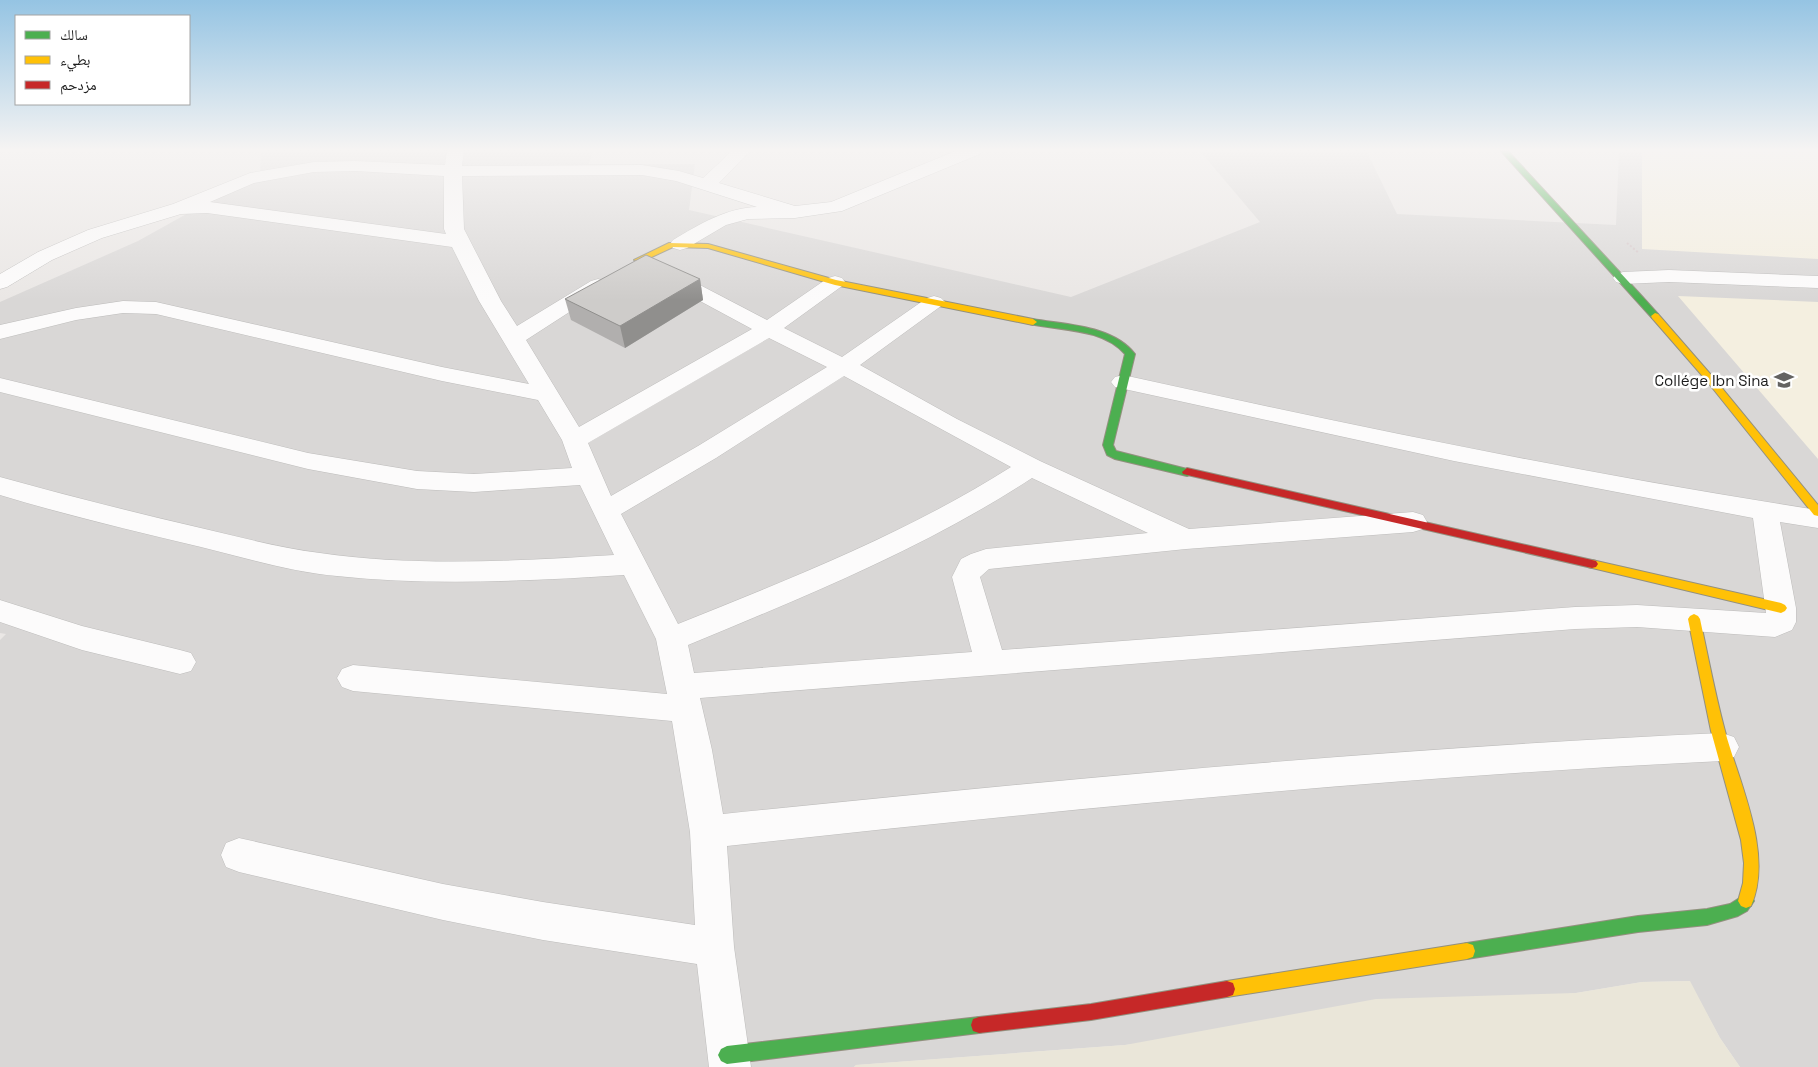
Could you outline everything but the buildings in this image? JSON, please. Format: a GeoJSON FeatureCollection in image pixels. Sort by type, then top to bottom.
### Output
{"type":"FeatureCollection","features":[{"type":"Feature","properties":{"kind":"street"},"geometry":{"type":"LineString","coordinates":[[0,283],[45,256],[95,234],[180,208],[199,200]]}},
{"type":"Feature","properties":{"kind":"street"},"geometry":{"type":"LineString","coordinates":[[454,200],[454,229],[459,242],[490,301],[574,440],[588,476],[605,511],[671,639],[696,750],[708,832],[715,947],[729,1061],[1091,1012],[1339,970],[1638,924],[1678,921],[1727,912],[1743,906],[1747,899],[1752,873],[1746,828],[1722,746],[1694,619]]}},
{"type":"Feature","properties":{"kind":"street"},"geometry":{"type":"LineString","coordinates":[[754,200],[791,212]]}},
{"type":"Feature","properties":{"kind":"street"},"geometry":{"type":"LineString","coordinates":[[514,338],[625,269],[659,250],[680,244],[719,221],[747,213],[791,212],[835,207],[853,200]]}},
{"type":"Feature","properties":{"kind":"street"},"geometry":{"type":"LineString","coordinates":[[1548,200],[1623,278],[1709,378],[1818,512]]}},
{"type":"Feature","properties":{"kind":"street"},"geometry":{"type":"LineString","coordinates":[[180,208],[207,207],[459,242]]}},
{"type":"Feature","properties":{"kind":"street"},"geometry":{"type":"LineString","coordinates":[[680,244],[708,246],[835,282],[1074,330],[1118,342],[1127,348],[1130,354],[1108,445],[1111,453],[1115,456],[1413,522],[1781,608]]}},
{"type":"Feature","properties":{"kind":"street"},"geometry":{"type":"LineString","coordinates":[[625,269],[768,329],[844,366],[948,424],[1031,467],[1186,539]]}},
{"type":"Feature","properties":{"kind":"street"},"geometry":{"type":"LineString","coordinates":[[1623,278],[1669,276],[1818,282]]}},
{"type":"Feature","properties":{"kind":"street"},"geometry":{"type":"LineString","coordinates":[[574,440],[768,329],[835,282]]}},
{"type":"Feature","properties":{"kind":"street"},"geometry":{"type":"LineString","coordinates":[[605,511],[707,452],[844,366],[934,302]]}},
{"type":"Feature","properties":{"kind":"street"},"geometry":{"type":"LineString","coordinates":[[0,332],[76,314],[123,307],[156,308],[442,374],[546,394]]}},
{"type":"Feature","properties":{"kind":"street"},"geometry":{"type":"LineString","coordinates":[[1123,382],[1255,413],[1571,475],[1764,511],[1818,519]]}},
{"type":"Feature","properties":{"kind":"street"},"geometry":{"type":"LineString","coordinates":[[0,385],[308,462],[418,480],[474,483],[588,476]]}},
{"type":"Feature","properties":{"kind":"street"},"geometry":{"type":"LineString","coordinates":[[671,639],[792,590],[924,528],[977,501],[1031,467]]}},
{"type":"Feature","properties":{"kind":"street"},"geometry":{"type":"LineString","coordinates":[[0,486],[40,498],[251,550],[336,566],[431,570],[632,564]]}},
{"type":"Feature","properties":{"kind":"street"},"geometry":{"type":"LineString","coordinates":[[353,678],[683,698],[990,662],[1575,618],[1637,616],[1775,625],[1781,622],[1781,608],[1764,511]]}},
{"type":"Feature","properties":{"kind":"street"},"geometry":{"type":"LineString","coordinates":[[990,662],[966,577],[974,564],[983,561],[1004,557],[1186,539],[1413,522]]}},
{"type":"Feature","properties":{"kind":"street"},"geometry":{"type":"LineString","coordinates":[[0,611],[82,638],[180,662]]}},
{"type":"Feature","properties":{"kind":"street"},"geometry":{"type":"LineString","coordinates":[[708,832],[1262,777],[1583,752],[1722,746]]}},
{"type":"Feature","properties":{"kind":"street"},"geometry":{"type":"LineString","coordinates":[[239,855],[442,902],[543,921],[715,947]]}},
{"type":"Feature","properties":{"kind":"shaded area"},"geometry":{"type":"Polygon","coordinates":[[[212,200],[690,200],[689,210],[1071,297],[1260,222],[1241,200],[1390,200],[1397,214],[1616,225],[1617,200],[1818,200],[1818,1067],[1740,1067],[1720,1038],[1689,981],[1642,982],[1576,993],[1125,1045],[856,1065],[854,1067],[0,1067],[0,640],[6,634],[0,633],[0,302],[138,241],[212,200]]]}},
{"type":"Feature","properties":{"kind":"shaded area"},"geometry":{"type":"Polygon","coordinates":[[[1642,200],[1818,200],[1818,259],[1642,249],[1642,200]]]}},
{"type":"Feature","properties":{"kind":"shaded area","name":"Collége Ibn Sina"},"geometry":{"type":"Polygon","coordinates":[[[1678,296],[1818,302],[1818,459],[1678,296]]]}},
{"type":"Feature","properties":{"kind":"shaded area"},"geometry":{"type":"Polygon","coordinates":[[[1690,981],[1720,1038],[1740,1067],[854,1067],[856,1065],[1125,1045],[1376,999],[1576,993],[1642,982],[1690,981]]]}},
{"type":"Feature","properties":{"kind":"traffic: fast"},"geometry":{"type":"LineString","coordinates":[[1548,200],[1655,316]]}},
{"type":"Feature","properties":{"kind":"traffic: fast"},"geometry":{"type":"LineString","coordinates":[[1033,322],[1086,331],[1100,335],[1123,346],[1130,354],[1108,445],[1111,453],[1115,456],[1187,472]]}},
{"type":"Feature","properties":{"kind":"traffic: fast"},"geometry":{"type":"LineString","coordinates":[[1467,951],[1638,924],[1707,917],[1733,911],[1742,906],[1746,901]]}},
{"type":"Feature","properties":{"kind":"traffic: fast"},"geometry":{"type":"LineString","coordinates":[[727,1055],[979,1025]]}},
{"type":"Feature","properties":{"kind":"traffic: slow"},"geometry":{"type":"LineString","coordinates":[[638,260],[672,245],[708,246],[835,282],[1033,322]]}},
{"type":"Feature","properties":{"kind":"traffic: slow"},"geometry":{"type":"LineString","coordinates":[[1655,316],[1709,378],[1818,512]]}},
{"type":"Feature","properties":{"kind":"traffic: slow"},"geometry":{"type":"LineString","coordinates":[[1592,564],[1781,608]]}},
{"type":"Feature","properties":{"kind":"traffic: slow"},"geometry":{"type":"LineString","coordinates":[[1694,619],[1718,731],[1737,793],[1748,840],[1751,883],[1746,901]]}},
{"type":"Feature","properties":{"kind":"traffic: slow"},"geometry":{"type":"LineString","coordinates":[[1227,989],[1467,951]]}},
{"type":"Feature","properties":{"kind":"traffic: jam"},"geometry":{"type":"LineString","coordinates":[[1187,472],[1592,564]]}},
{"type":"Feature","properties":{"kind":"traffic: jam"},"geometry":{"type":"LineString","coordinates":[[979,1025],[1091,1012],[1227,989]]}},
{"type":"Feature","properties":{"kind":"place","name":"Collége Ibn Sina"},"geometry":{"type":"Point","coordinates":[1784,380]}}]}
